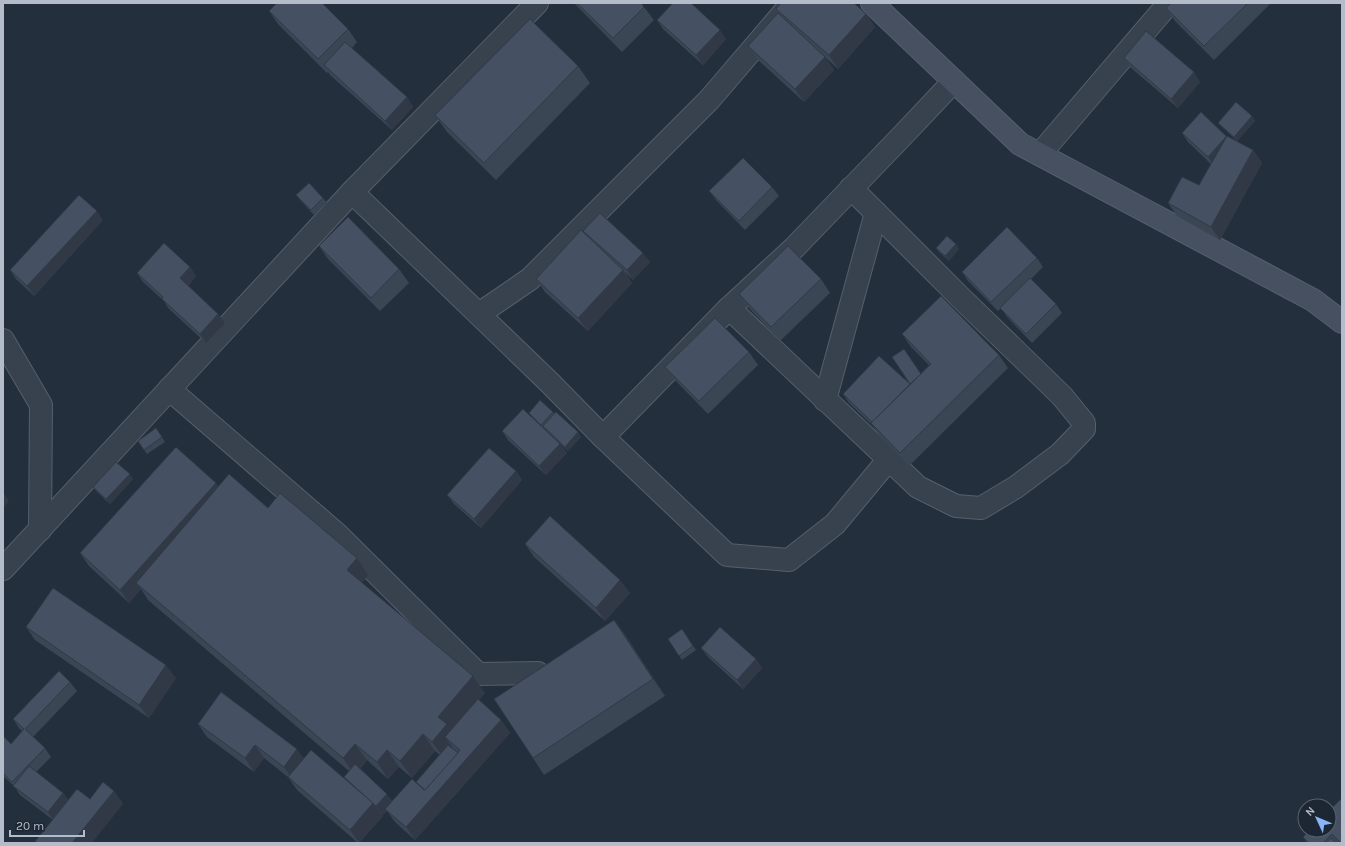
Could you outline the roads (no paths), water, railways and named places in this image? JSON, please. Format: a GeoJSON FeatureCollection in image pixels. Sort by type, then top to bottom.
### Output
{"type":"FeatureCollection","features":[{"type":"Feature","properties":{"kind":"street"},"geometry":{"type":"LineString","coordinates":[[3,569],[352,192],[537,3]]}},
{"type":"Feature","properties":{"kind":"street"},"geometry":{"type":"LineString","coordinates":[[478,314],[530,279],[709,100],[792,3]]}},
{"type":"Feature","properties":{"kind":"street"},"geometry":{"type":"LineString","coordinates":[[872,3],[1020,144],[1313,300],[1342,322]]}},
{"type":"Feature","properties":{"kind":"street"},"geometry":{"type":"LineString","coordinates":[[1040,154],[1169,3]]}},
{"type":"Feature","properties":{"kind":"street"},"geometry":{"type":"LineString","coordinates":[[604,438],[729,308],[794,248],[954,81]]}},
{"type":"Feature","properties":{"kind":"street"},"geometry":{"type":"LineString","coordinates":[[729,308],[918,487],[956,506],[981,508],[1016,487],[1060,454],[1084,429],[1084,423],[1062,396],[961,298],[852,188]]}},
{"type":"Feature","properties":{"kind":"street"},"geometry":{"type":"LineString","coordinates":[[352,192],[727,556],[789,560],[835,524],[889,459]]}},
{"type":"Feature","properties":{"kind":"street"},"geometry":{"type":"LineString","coordinates":[[825,400],[876,213]]}},
{"type":"Feature","properties":{"kind":"street"},"geometry":{"type":"LineString","coordinates":[[3,340],[41,405],[40,530]]}},
{"type":"Feature","properties":{"kind":"street"},"geometry":{"type":"LineString","coordinates":[[169,389],[337,534],[478,674],[538,673]]}}]}
